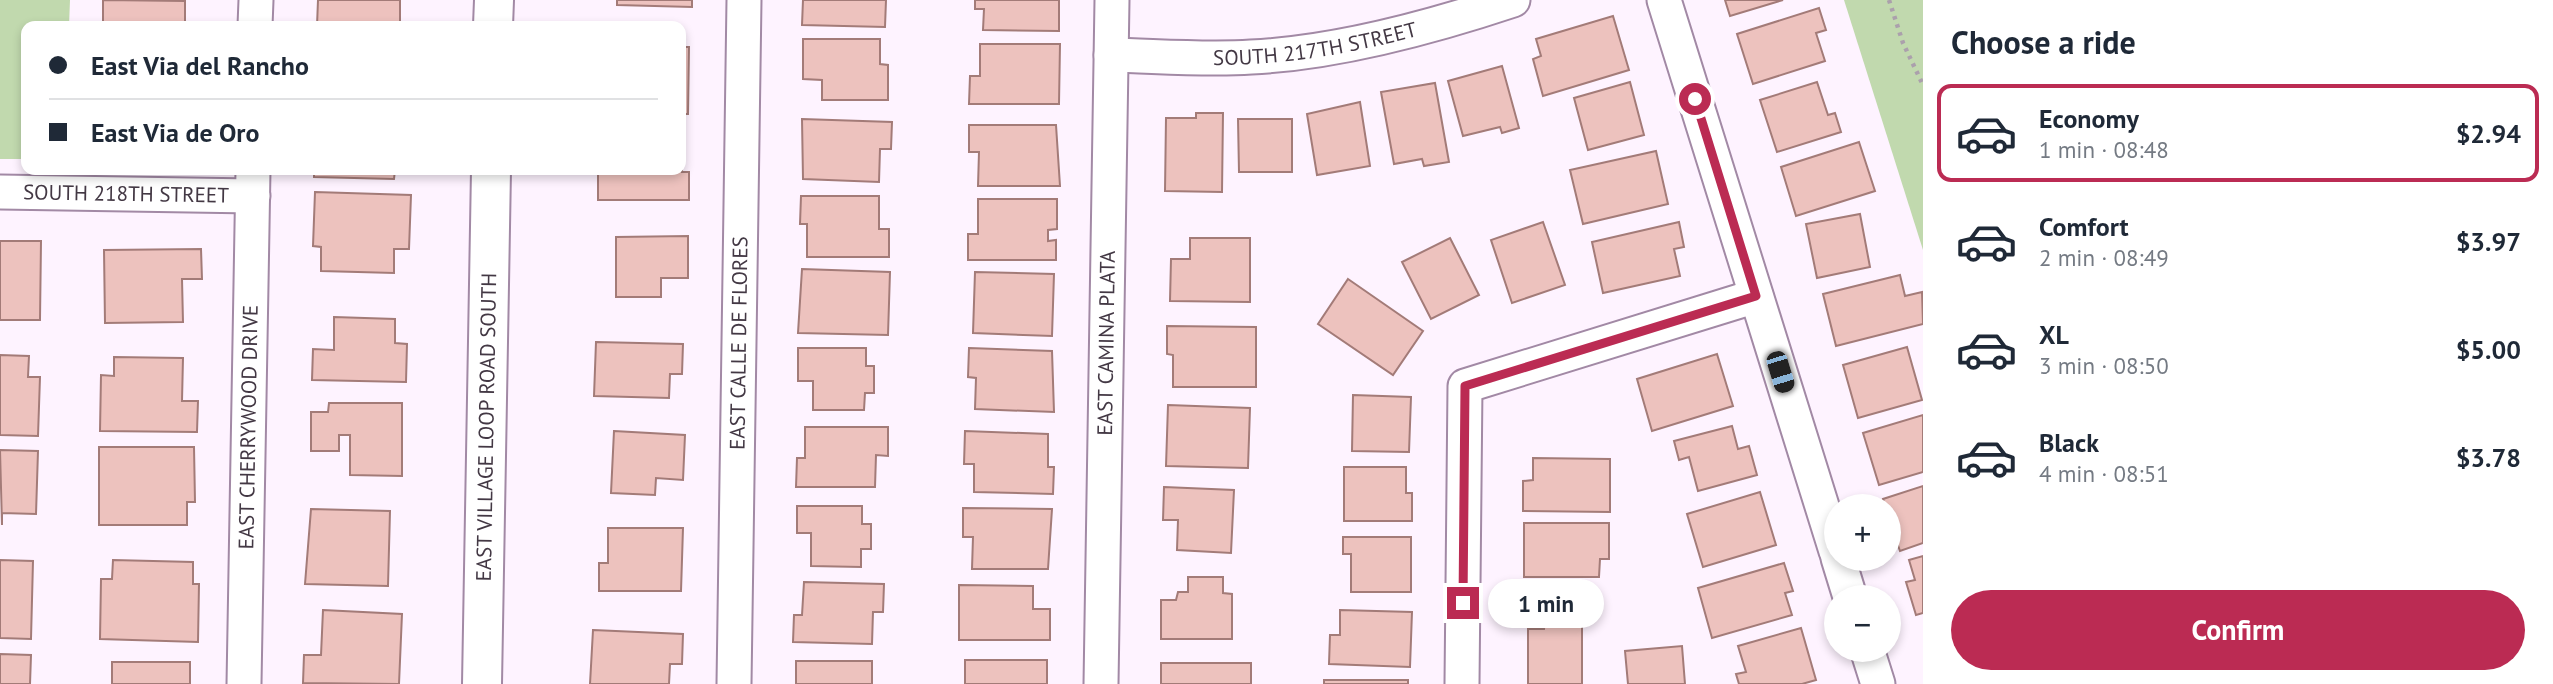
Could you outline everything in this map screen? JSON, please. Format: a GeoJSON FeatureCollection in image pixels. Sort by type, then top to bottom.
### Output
{"type":"FeatureCollection","features":[{"type":"Feature","properties":{"kind":"street"},"geometry":{"type":"LineString","coordinates":[[256,0],[256,21]]}},
{"type":"Feature","properties":{"kind":"street"},"geometry":{"type":"LineString","coordinates":[[493,21],[494,0]]}},
{"type":"Feature","properties":{"kind":"street","name":"EAST CALLE DE FLORES"},"geometry":{"type":"LineString","coordinates":[[734,684],[744,0]]}},
{"type":"Feature","properties":{"kind":"street","name":"EAST CAMINA PLATA"},"geometry":{"type":"LineString","coordinates":[[1101,684],[1112,0]]}},
{"type":"Feature","properties":{"kind":"street","name":"SOUTH 217TH STREET"},"geometry":{"type":"LineString","coordinates":[[1111,55],[1252,57],[1358,42],[1513,0]]}},
{"type":"Feature","properties":{"kind":"street"},"geometry":{"type":"LineString","coordinates":[[1664,0],[1824,513]]}},
{"type":"Feature","properties":{"kind":"street","name":"EAST VILLAGE LOOP ROAD SOUTH"},"geometry":{"type":"LineString","coordinates":[[482,684],[491,175]]}},
{"type":"Feature","properties":{"kind":"street","name":"SOUTH 218TH STREET"},"geometry":{"type":"LineString","coordinates":[[0,192],[253,183]]}},
{"type":"Feature","properties":{"kind":"street","name":"EAST CHERRYWOOD DRIVE"},"geometry":{"type":"LineString","coordinates":[[244,684],[253,183]]}},
{"type":"Feature","properties":{"kind":"street"},"geometry":{"type":"LineString","coordinates":[[1462,684],[1465,386],[1756,296]]}},
{"type":"Feature","properties":{"kind":"street"},"geometry":{"type":"LineString","coordinates":[[1871,662],[1878,684]]}},
{"type":"Feature","properties":{"kind":"path"},"geometry":{"type":"LineString","coordinates":[[1889,0],[1903,43],[1923,85]]}},
{"type":"Feature","properties":{"kind":"green space"},"geometry":{"type":"Polygon","coordinates":[[[0,0],[70,0],[69,21],[21,21],[21,159],[0,159],[0,0]]]}},
{"type":"Feature","properties":{"kind":"green space"},"geometry":{"type":"Polygon","coordinates":[[[1844,0],[1923,0],[1923,250],[1844,0]]]}},
{"type":"Feature","properties":{"kind":"building"},"geometry":{"type":"Polygon","coordinates":[[[103,0],[185,1],[185,21],[103,21],[103,0]]]}},
{"type":"Feature","properties":{"kind":"building"},"geometry":{"type":"Polygon","coordinates":[[[318,0],[400,0],[400,21],[317,21],[318,0]]]}},
{"type":"Feature","properties":{"kind":"building"},"geometry":{"type":"Polygon","coordinates":[[[617,0],[692,0],[692,7],[617,5],[617,0]]]}},
{"type":"Feature","properties":{"kind":"building"},"geometry":{"type":"Polygon","coordinates":[[[803,0],[886,0],[885,27],[802,25],[803,0]]]}},
{"type":"Feature","properties":{"kind":"building"},"geometry":{"type":"Polygon","coordinates":[[[975,0],[1059,0],[1059,31],[983,30],[984,9],[975,9],[975,0]]]}},
{"type":"Feature","properties":{"kind":"building"},"geometry":{"type":"Polygon","coordinates":[[[1725,0],[1783,0],[1730,16],[1725,0]]]}},
{"type":"Feature","properties":{"kind":"building"},"geometry":{"type":"Polygon","coordinates":[[[1819,8],[1826,30],[1816,33],[1825,61],[1753,84],[1737,34],[1819,8]]]}},
{"type":"Feature","properties":{"kind":"building"},"geometry":{"type":"Polygon","coordinates":[[[1613,16],[1629,70],[1543,96],[1533,59],[1541,56],[1536,39],[1613,16]]]}},
{"type":"Feature","properties":{"kind":"building"},"geometry":{"type":"Polygon","coordinates":[[[803,39],[880,39],[880,64],[888,65],[888,100],[822,100],[822,80],[803,79],[803,39]]]}},
{"type":"Feature","properties":{"kind":"building"},"geometry":{"type":"Polygon","coordinates":[[[980,44],[1060,44],[1059,104],[969,104],[970,76],[980,76],[980,44]]]}},
{"type":"Feature","properties":{"kind":"building"},"geometry":{"type":"Polygon","coordinates":[[[686,47],[689,47],[686,114],[686,47]]]}},
{"type":"Feature","properties":{"kind":"building"},"geometry":{"type":"Polygon","coordinates":[[[1502,66],[1519,128],[1502,133],[1500,127],[1463,136],[1448,81],[1502,66]]]}},
{"type":"Feature","properties":{"kind":"building"},"geometry":{"type":"Polygon","coordinates":[[[1630,82],[1644,135],[1588,150],[1574,98],[1630,82]]]}},
{"type":"Feature","properties":{"kind":"building"},"geometry":{"type":"Polygon","coordinates":[[[1817,82],[1828,115],[1835,113],[1841,132],[1777,152],[1760,100],[1817,82]]]}},
{"type":"Feature","properties":{"kind":"building"},"geometry":{"type":"Polygon","coordinates":[[[1435,83],[1449,162],[1424,166],[1422,159],[1394,164],[1381,92],[1435,83]]]}},
{"type":"Feature","properties":{"kind":"building"},"geometry":{"type":"Polygon","coordinates":[[[1360,102],[1370,166],[1317,175],[1307,114],[1360,102]]]}},
{"type":"Feature","properties":{"kind":"building"},"geometry":{"type":"Polygon","coordinates":[[[1196,113],[1223,113],[1222,192],[1165,191],[1166,118],[1196,118],[1196,113]]]}},
{"type":"Feature","properties":{"kind":"building"},"geometry":{"type":"Polygon","coordinates":[[[802,119],[892,122],[891,149],[880,149],[879,182],[803,179],[802,119]]]}},
{"type":"Feature","properties":{"kind":"building"},"geometry":{"type":"Polygon","coordinates":[[[1238,119],[1292,119],[1292,172],[1239,172],[1238,119]]]}},
{"type":"Feature","properties":{"kind":"building"},"geometry":{"type":"Polygon","coordinates":[[[969,125],[1056,125],[1060,186],[978,186],[979,152],[969,152],[969,125]]]}},
{"type":"Feature","properties":{"kind":"building"},"geometry":{"type":"Polygon","coordinates":[[[1859,142],[1875,191],[1796,216],[1781,167],[1859,142]]]}},
{"type":"Feature","properties":{"kind":"building"},"geometry":{"type":"Polygon","coordinates":[[[1656,151],[1668,204],[1583,224],[1570,170],[1656,151]]]}},
{"type":"Feature","properties":{"kind":"building"},"geometry":{"type":"Polygon","coordinates":[[[686,172],[689,172],[689,200],[598,200],[598,175],[686,175],[686,172]]]}},
{"type":"Feature","properties":{"kind":"building"},"geometry":{"type":"Polygon","coordinates":[[[314,175],[394,175],[394,179],[314,175]]]}},
{"type":"Feature","properties":{"kind":"building"},"geometry":{"type":"Polygon","coordinates":[[[315,192],[411,195],[409,249],[394,249],[394,273],[321,271],[321,247],[313,246],[315,192]]]}},
{"type":"Feature","properties":{"kind":"building"},"geometry":{"type":"Polygon","coordinates":[[[801,196],[879,196],[879,229],[889,229],[889,257],[807,257],[807,224],[800,224],[801,196]]]}},
{"type":"Feature","properties":{"kind":"building"},"geometry":{"type":"Polygon","coordinates":[[[978,199],[1057,199],[1057,229],[1048,230],[1048,241],[1056,240],[1056,260],[968,260],[968,234],[978,234],[978,199]]]}},
{"type":"Feature","properties":{"kind":"building"},"geometry":{"type":"Polygon","coordinates":[[[1860,214],[1870,267],[1817,278],[1806,224],[1860,214]]]}},
{"type":"Feature","properties":{"kind":"building"},"geometry":{"type":"Polygon","coordinates":[[[1543,222],[1565,285],[1512,303],[1491,240],[1543,222]]]}},
{"type":"Feature","properties":{"kind":"building"},"geometry":{"type":"Polygon","coordinates":[[[1679,222],[1684,247],[1674,249],[1680,276],[1603,293],[1592,242],[1679,222]]]}},
{"type":"Feature","properties":{"kind":"building"},"geometry":{"type":"Polygon","coordinates":[[[688,236],[688,278],[661,278],[661,297],[616,297],[616,237],[688,236]]]}},
{"type":"Feature","properties":{"kind":"building"},"geometry":{"type":"Polygon","coordinates":[[[1190,238],[1250,238],[1250,302],[1170,301],[1171,259],[1190,259],[1190,238]]]}},
{"type":"Feature","properties":{"kind":"building"},"geometry":{"type":"Polygon","coordinates":[[[1450,238],[1479,295],[1431,319],[1402,262],[1450,238]]]}},
{"type":"Feature","properties":{"kind":"building"},"geometry":{"type":"Polygon","coordinates":[[[0,241],[41,241],[40,320],[0,320],[0,241]]]}},
{"type":"Feature","properties":{"kind":"building"},"geometry":{"type":"Polygon","coordinates":[[[201,249],[202,279],[182,279],[183,322],[105,323],[104,250],[201,249]]]}},
{"type":"Feature","properties":{"kind":"building"},"geometry":{"type":"Polygon","coordinates":[[[802,269],[890,272],[888,335],[798,333],[802,269]]]}},
{"type":"Feature","properties":{"kind":"building"},"geometry":{"type":"Polygon","coordinates":[[[975,272],[1054,274],[1052,336],[973,333],[975,272]]]}},
{"type":"Feature","properties":{"kind":"building"},"geometry":{"type":"Polygon","coordinates":[[[1900,275],[1905,296],[1922,292],[1923,324],[1836,346],[1823,294],[1900,275]]]}},
{"type":"Feature","properties":{"kind":"building"},"geometry":{"type":"Polygon","coordinates":[[[1348,279],[1423,331],[1393,375],[1318,324],[1348,279]]]}},
{"type":"Feature","properties":{"kind":"building"},"geometry":{"type":"Polygon","coordinates":[[[334,317],[395,319],[395,343],[407,344],[406,382],[312,380],[313,349],[334,350],[334,317]]]}},
{"type":"Feature","properties":{"kind":"building"},"geometry":{"type":"Polygon","coordinates":[[[1167,326],[1256,327],[1256,387],[1173,387],[1173,355],[1167,354],[1167,326]]]}},
{"type":"Feature","properties":{"kind":"building"},"geometry":{"type":"Polygon","coordinates":[[[596,342],[683,344],[682,374],[670,374],[669,398],[594,396],[596,342]]]}},
{"type":"Feature","properties":{"kind":"building"},"geometry":{"type":"Polygon","coordinates":[[[1907,347],[1922,400],[1858,418],[1843,365],[1907,347]]]}},
{"type":"Feature","properties":{"kind":"building"},"geometry":{"type":"Polygon","coordinates":[[[798,348],[866,348],[866,366],[874,366],[874,393],[865,393],[864,410],[813,410],[813,381],[798,381],[798,348]]]}},
{"type":"Feature","properties":{"kind":"building"},"geometry":{"type":"Polygon","coordinates":[[[969,348],[1052,351],[1054,412],[975,409],[976,378],[968,377],[969,348]]]}},
{"type":"Feature","properties":{"kind":"building"},"geometry":{"type":"Polygon","coordinates":[[[1717,354],[1733,406],[1652,431],[1637,379],[1717,354]]]}},
{"type":"Feature","properties":{"kind":"building"},"geometry":{"type":"Polygon","coordinates":[[[0,355],[29,356],[28,377],[40,377],[38,436],[0,435],[0,355]]]}},
{"type":"Feature","properties":{"kind":"building"},"geometry":{"type":"Polygon","coordinates":[[[114,357],[183,358],[182,401],[198,401],[197,432],[100,431],[101,375],[114,376],[114,357]]]}},
{"type":"Feature","properties":{"kind":"building"},"geometry":{"type":"Polygon","coordinates":[[[1353,395],[1411,397],[1409,452],[1352,451],[1353,395]]]}},
{"type":"Feature","properties":{"kind":"building"},"geometry":{"type":"Polygon","coordinates":[[[329,403],[402,403],[402,476],[350,475],[350,435],[339,435],[339,451],[311,451],[311,412],[328,412],[329,403]]]}},
{"type":"Feature","properties":{"kind":"building"},"geometry":{"type":"Polygon","coordinates":[[[1168,405],[1250,408],[1248,468],[1166,466],[1168,405]]]}},
{"type":"Feature","properties":{"kind":"building"},"geometry":{"type":"Polygon","coordinates":[[[1923,415],[1923,472],[1879,485],[1863,433],[1923,415]]]}},
{"type":"Feature","properties":{"kind":"building"},"geometry":{"type":"Polygon","coordinates":[[[1732,426],[1738,449],[1749,446],[1757,475],[1698,491],[1689,457],[1679,460],[1674,441],[1732,426]]]}},
{"type":"Feature","properties":{"kind":"building"},"geometry":{"type":"Polygon","coordinates":[[[805,427],[888,427],[888,456],[876,455],[875,487],[796,487],[797,458],[805,458],[805,427]]]}},
{"type":"Feature","properties":{"kind":"building"},"geometry":{"type":"Polygon","coordinates":[[[614,431],[685,435],[683,480],[656,478],[655,495],[611,493],[614,431]]]}},
{"type":"Feature","properties":{"kind":"building"},"geometry":{"type":"Polygon","coordinates":[[[965,431],[1048,434],[1048,467],[1054,467],[1053,494],[974,492],[974,464],[964,464],[965,431]]]}},
{"type":"Feature","properties":{"kind":"building"},"geometry":{"type":"Polygon","coordinates":[[[99,447],[194,447],[195,502],[187,502],[187,525],[99,525],[99,447]]]}},
{"type":"Feature","properties":{"kind":"building"},"geometry":{"type":"Polygon","coordinates":[[[0,450],[38,451],[36,514],[2,513],[2,525],[0,450]]]}},
{"type":"Feature","properties":{"kind":"building"},"geometry":{"type":"Polygon","coordinates":[[[1533,458],[1610,459],[1610,512],[1523,511],[1523,481],[1533,480],[1533,458]]]}},
{"type":"Feature","properties":{"kind":"building"},"geometry":{"type":"Polygon","coordinates":[[[1344,467],[1406,467],[1406,493],[1412,493],[1412,521],[1344,521],[1344,467]]]}},
{"type":"Feature","properties":{"kind":"building"},"geometry":{"type":"Polygon","coordinates":[[[1923,486],[1923,543],[1901,551],[1901,494],[1898,494],[1923,486]]]}},
{"type":"Feature","properties":{"kind":"building"},"geometry":{"type":"Polygon","coordinates":[[[1164,487],[1234,490],[1231,553],[1177,550],[1178,520],[1163,520],[1164,487]]]}},
{"type":"Feature","properties":{"kind":"building"},"geometry":{"type":"Polygon","coordinates":[[[1760,492],[1776,545],[1703,567],[1687,514],[1760,492]]]}},
{"type":"Feature","properties":{"kind":"building"},"geometry":{"type":"Polygon","coordinates":[[[797,506],[862,506],[862,524],[871,524],[871,549],[861,549],[861,567],[811,566],[811,533],[797,533],[797,506]]]}},
{"type":"Feature","properties":{"kind":"building"},"geometry":{"type":"Polygon","coordinates":[[[963,508],[1052,509],[1048,569],[972,569],[973,537],[963,537],[963,508]]]}},
{"type":"Feature","properties":{"kind":"building"},"geometry":{"type":"Polygon","coordinates":[[[311,509],[390,511],[388,586],[305,584],[311,509]]]}},
{"type":"Feature","properties":{"kind":"building"},"geometry":{"type":"Polygon","coordinates":[[[1524,523],[1609,523],[1609,559],[1600,559],[1599,577],[1524,577],[1524,523]]]}},
{"type":"Feature","properties":{"kind":"building"},"geometry":{"type":"Polygon","coordinates":[[[608,528],[683,528],[681,591],[599,591],[599,563],[608,563],[608,528]]]}},
{"type":"Feature","properties":{"kind":"building"},"geometry":{"type":"Polygon","coordinates":[[[1343,537],[1411,537],[1411,592],[1351,592],[1351,554],[1343,554],[1343,537]]]}},
{"type":"Feature","properties":{"kind":"building"},"geometry":{"type":"Polygon","coordinates":[[[1923,556],[1923,613],[1916,615],[1906,582],[1915,580],[1909,560],[1923,556]]]}},
{"type":"Feature","properties":{"kind":"building"},"geometry":{"type":"Polygon","coordinates":[[[0,560],[33,561],[31,639],[0,638],[0,560]]]}},
{"type":"Feature","properties":{"kind":"building"},"geometry":{"type":"Polygon","coordinates":[[[113,560],[193,562],[193,584],[199,584],[198,642],[100,639],[101,579],[112,579],[113,560]]]}},
{"type":"Feature","properties":{"kind":"building"},"geometry":{"type":"Polygon","coordinates":[[[1784,563],[1793,591],[1785,593],[1792,615],[1712,638],[1698,588],[1784,563]]]}},
{"type":"Feature","properties":{"kind":"building"},"geometry":{"type":"Polygon","coordinates":[[[1188,577],[1223,577],[1223,593],[1232,594],[1232,639],[1161,639],[1161,600],[1176,600],[1178,592],[1188,592],[1188,577]]]}},
{"type":"Feature","properties":{"kind":"building"},"geometry":{"type":"Polygon","coordinates":[[[804,582],[884,584],[883,612],[873,612],[872,644],[793,642],[794,615],[802,615],[804,582]]]}},
{"type":"Feature","properties":{"kind":"building"},"geometry":{"type":"Polygon","coordinates":[[[959,585],[1033,586],[1033,609],[1050,609],[1050,640],[959,640],[959,585]]]}},
{"type":"Feature","properties":{"kind":"building"},"geometry":{"type":"Polygon","coordinates":[[[323,610],[402,614],[399,684],[303,683],[304,655],[321,655],[323,610]]]}},
{"type":"Feature","properties":{"kind":"building"},"geometry":{"type":"Polygon","coordinates":[[[1340,610],[1412,612],[1410,667],[1329,664],[1330,635],[1340,635],[1340,610]]]}},
{"type":"Feature","properties":{"kind":"building"},"geometry":{"type":"Polygon","coordinates":[[[1545,620],[1582,620],[1582,684],[1528,684],[1528,629],[1544,629],[1545,620]]]}},
{"type":"Feature","properties":{"kind":"building"},"geometry":{"type":"Polygon","coordinates":[[[1801,628],[1816,680],[1802,684],[1739,684],[1736,674],[1746,672],[1738,646],[1801,628]]]}},
{"type":"Feature","properties":{"kind":"building"},"geometry":{"type":"Polygon","coordinates":[[[593,630],[683,634],[682,664],[670,664],[669,684],[590,684],[593,630]]]}},
{"type":"Feature","properties":{"kind":"building"},"geometry":{"type":"Polygon","coordinates":[[[1682,646],[1685,684],[1628,684],[1625,651],[1682,646]]]}},
{"type":"Feature","properties":{"kind":"building"},"geometry":{"type":"Polygon","coordinates":[[[0,654],[31,655],[30,684],[0,684],[0,654]]]}},
{"type":"Feature","properties":{"kind":"building"},"geometry":{"type":"Polygon","coordinates":[[[965,660],[1047,660],[1047,684],[965,684],[965,660]]]}},
{"type":"Feature","properties":{"kind":"building"},"geometry":{"type":"Polygon","coordinates":[[[796,661],[872,661],[872,684],[796,684],[796,661]]]}},
{"type":"Feature","properties":{"kind":"building"},"geometry":{"type":"Polygon","coordinates":[[[112,662],[190,662],[190,684],[112,684],[112,662]]]}},
{"type":"Feature","properties":{"kind":"building"},"geometry":{"type":"Polygon","coordinates":[[[1161,663],[1251,663],[1251,684],[1161,684],[1161,663]]]}},
{"type":"Feature","properties":{"kind":"building"},"geometry":{"type":"Polygon","coordinates":[[[1324,680],[1408,680],[1408,684],[1324,684],[1324,680]]]}},
{"type":"Feature","properties":{"kind":"route"},"geometry":{"type":"LineString","coordinates":[[1463,603],[1465,386],[1756,296],[1695,99]]}}]}
